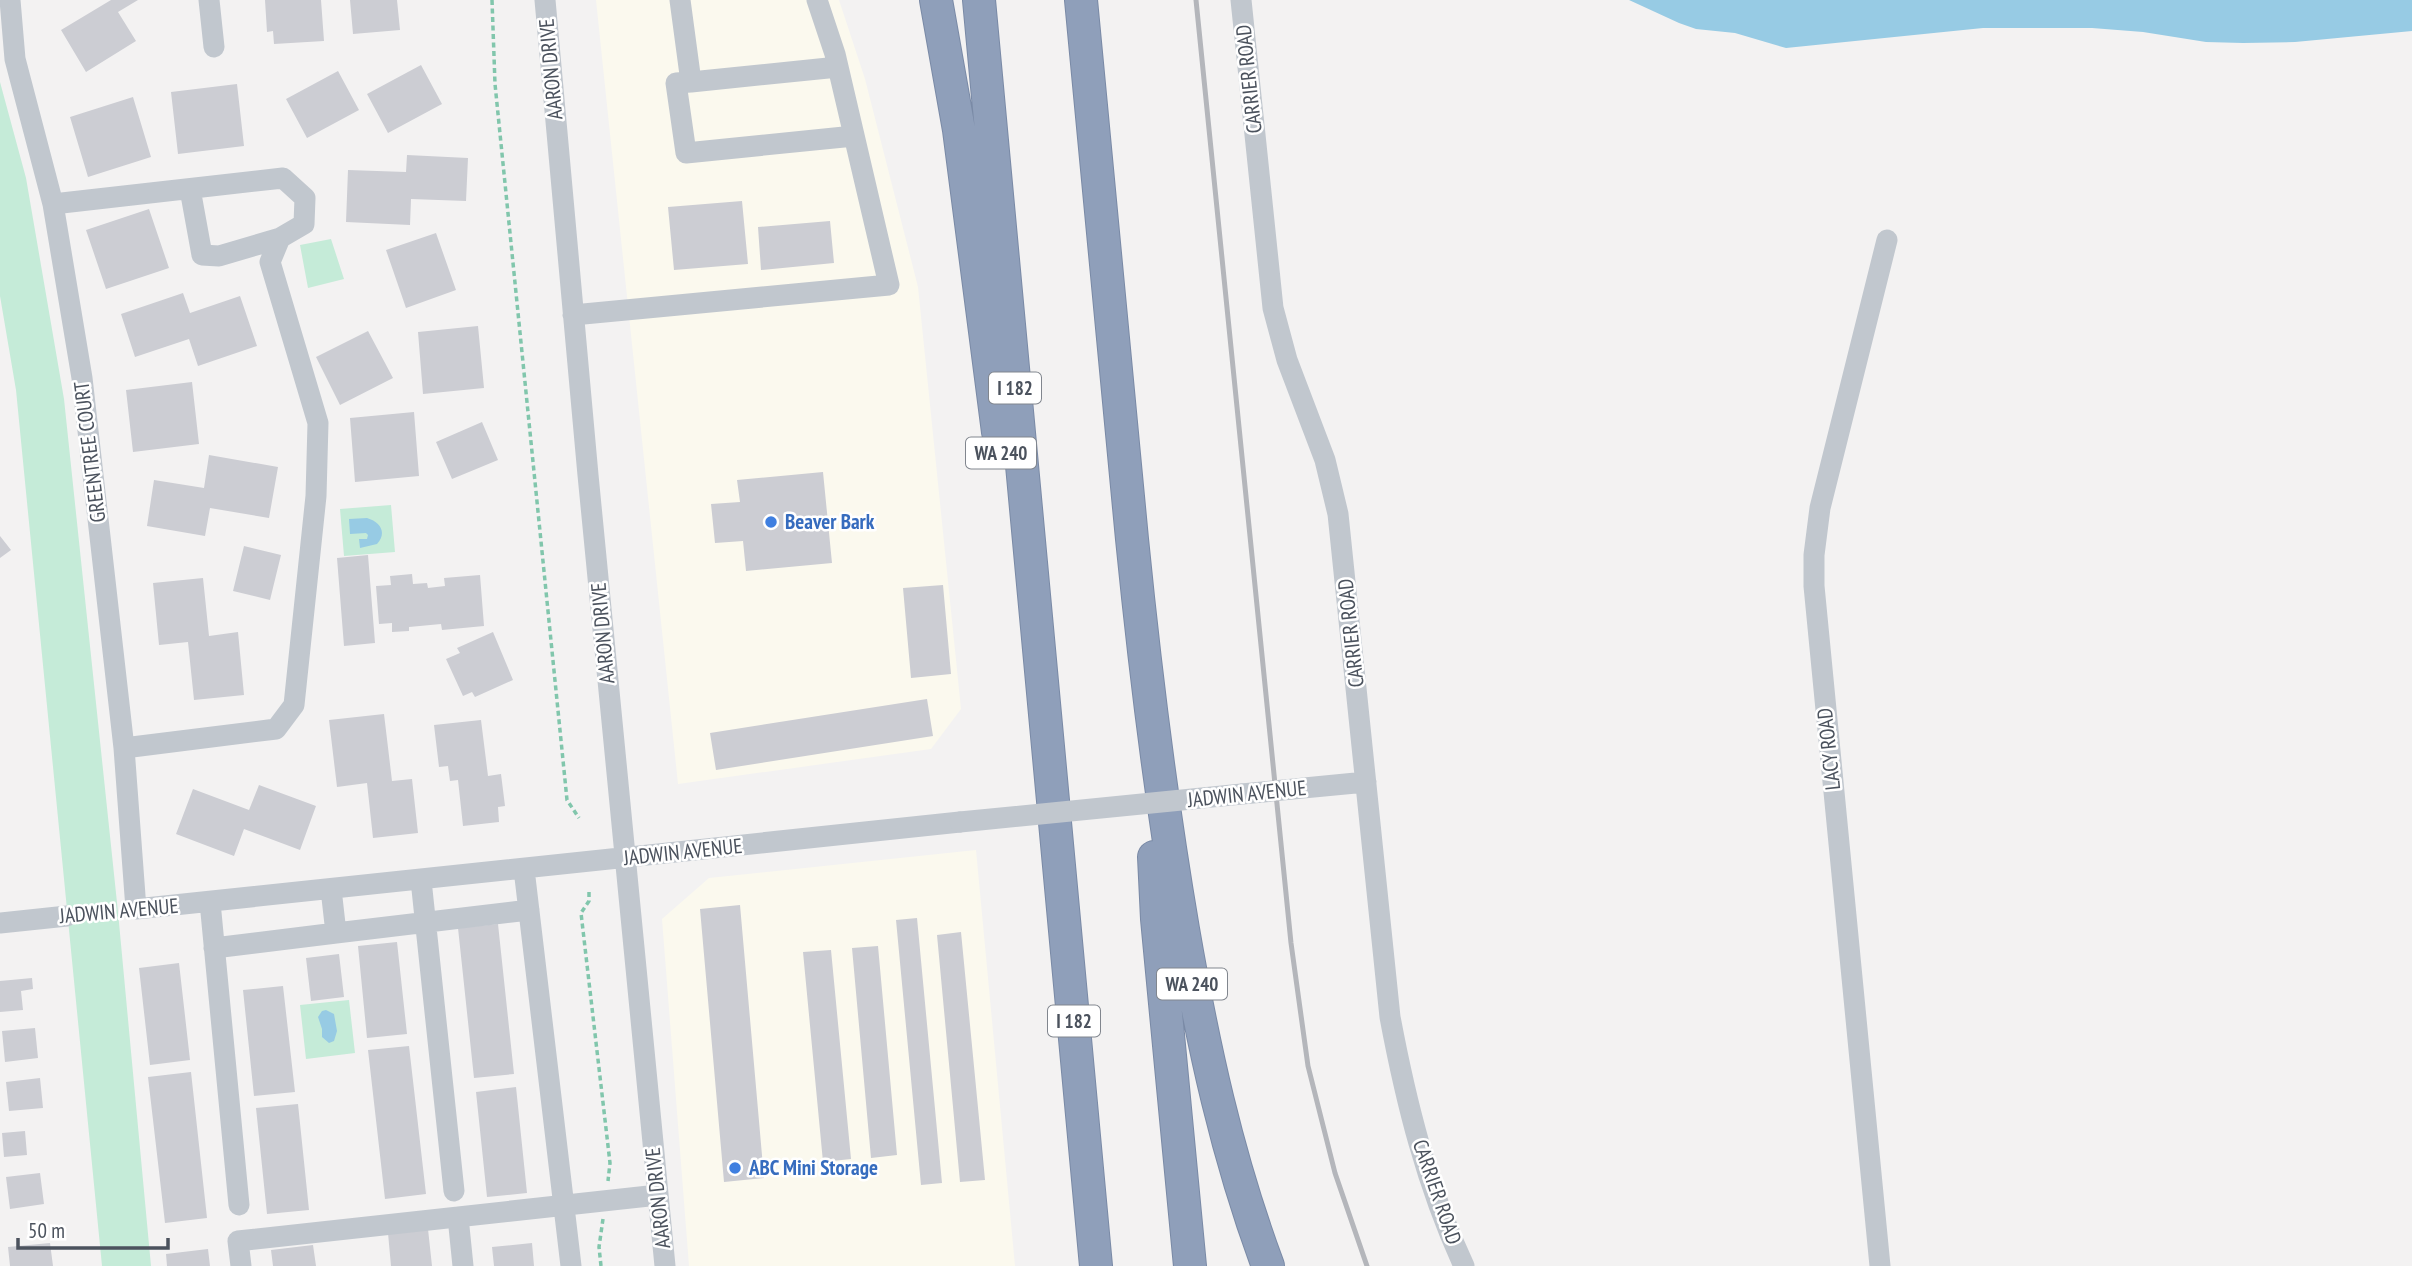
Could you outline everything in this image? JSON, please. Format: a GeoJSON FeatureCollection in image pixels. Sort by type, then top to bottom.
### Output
{"type":"FeatureCollection","features":[{"type":"Feature","properties":{"kind":"highway"},"geometry":{"type":"LineString","coordinates":[[921,0],[959,130]]}},
{"type":"Feature","properties":{"kind":"highway","name":"WA 240"},"geometry":{"type":"LineString","coordinates":[[936,0],[959,130],[1025,650],[1051,775]]}},
{"type":"Feature","properties":{"kind":"highway","name":"I 182"},"geometry":{"type":"LineString","coordinates":[[979,0],[1096,1266]]}},
{"type":"Feature","properties":{"kind":"highway"},"geometry":{"type":"LineString","coordinates":[[1081,0],[1147,695],[1157,919],[1190,1266]]}},
{"type":"Feature","properties":{"kind":"highway","name":"WA 240"},"geometry":{"type":"LineString","coordinates":[[1147,695],[1195,1000],[1216,1104],[1249,1215],[1268,1266]]}},
{"type":"Feature","properties":{"kind":"street","name":"GREENTREE COURT"},"geometry":{"type":"LineString","coordinates":[[10,0],[15,60],[53,204],[82,378],[124,748],[136,909]]}},
{"type":"Feature","properties":{"kind":"street"},"geometry":{"type":"LineString","coordinates":[[209,0],[214,47]]}},
{"type":"Feature","properties":{"kind":"street","name":"AARON DRIVE"},"geometry":{"type":"LineString","coordinates":[[545,0],[665,1266]]}},
{"type":"Feature","properties":{"kind":"street"},"geometry":{"type":"LineString","coordinates":[[680,0],[691,82]]}},
{"type":"Feature","properties":{"kind":"street"},"geometry":{"type":"LineString","coordinates":[[573,315],[889,285],[838,67],[817,0]]}},
{"type":"Feature","properties":{"kind":"street","name":"CARRIER ROAD"},"geometry":{"type":"LineString","coordinates":[[1241,0],[1273,308],[1287,360],[1325,460],[1338,513],[1385,979],[1399,1062],[1422,1156],[1464,1266]]}},
{"type":"Feature","properties":{"kind":"street"},"geometry":{"type":"LineString","coordinates":[[838,67],[676,83],[686,153],[854,136]]}},
{"type":"Feature","properties":{"kind":"street"},"geometry":{"type":"LineString","coordinates":[[53,204],[284,178],[305,198],[304,224],[280,238],[219,256],[202,256],[190,189]]}},
{"type":"Feature","properties":{"kind":"street"},"geometry":{"type":"LineString","coordinates":[[124,748],[276,729],[294,705],[316,496],[317,423],[270,262],[280,238]]}},
{"type":"Feature","properties":{"kind":"street","name":"LACY ROAD"},"geometry":{"type":"LineString","coordinates":[[1880,1266],[1814,586],[1820,508],[1887,240]]}},
{"type":"Feature","properties":{"kind":"street","name":"JADWIN AVENUE"},"geometry":{"type":"LineString","coordinates":[[136,909],[1366,782]]}},
{"type":"Feature","properties":{"kind":"street"},"geometry":{"type":"LineString","coordinates":[[524,869],[571,1266]]}},
{"type":"Feature","properties":{"kind":"street"},"geometry":{"type":"LineString","coordinates":[[421,880],[454,1191]]}},
{"type":"Feature","properties":{"kind":"street"},"geometry":{"type":"LineString","coordinates":[[331,889],[336,933]]}},
{"type":"Feature","properties":{"kind":"street"},"geometry":{"type":"LineString","coordinates":[[209,902],[239,1205]]}},
{"type":"Feature","properties":{"kind":"street"},"geometry":{"type":"LineString","coordinates":[[214,948],[528,911]]}},
{"type":"Feature","properties":{"kind":"street","name":"JADWIN AVENUE"},"geometry":{"type":"LineString","coordinates":[[0,923],[67,915]]}},
{"type":"Feature","properties":{"kind":"street"},"geometry":{"type":"LineString","coordinates":[[241,1266],[238,1241],[658,1195]]}},
{"type":"Feature","properties":{"kind":"street"},"geometry":{"type":"LineString","coordinates":[[458,1217],[463,1266]]}},
{"type":"Feature","properties":{"kind":"path"},"geometry":{"type":"LineString","coordinates":[[492,0],[496,98],[567,800],[579,818]]}},
{"type":"Feature","properties":{"kind":"path"},"geometry":{"type":"LineString","coordinates":[[589,892],[589,901],[581,913],[610,1163],[599,1247],[601,1266]]}},
{"type":"Feature","properties":{"kind":"path","name":"JADWIN AVENUE"},"geometry":{"type":"LineString","coordinates":[[67,915],[136,909]]}},
{"type":"Feature","properties":{"kind":"shaded area","name":"Beaver Bark"},"geometry":{"type":"Polygon","coordinates":[[[596,0],[839,0],[865,79],[918,287],[961,709],[931,749],[678,784],[596,0]]]}},
{"type":"Feature","properties":{"kind":"shaded area"},"geometry":{"type":"Polygon","coordinates":[[[976,850],[1015,1266],[689,1266],[662,919],[709,878],[976,850]]]}},
{"type":"Feature","properties":{"kind":"green space"},"geometry":{"type":"Polygon","coordinates":[[[0,82],[26,178],[64,399],[118,912],[151,1266],[102,1266],[16,390],[0,296],[0,82]]]}},
{"type":"Feature","properties":{"kind":"green space"},"geometry":{"type":"Polygon","coordinates":[[[331,239],[344,279],[308,288],[300,245],[331,239]]]}},
{"type":"Feature","properties":{"kind":"green space"},"geometry":{"type":"Polygon","coordinates":[[[391,505],[395,552],[344,556],[340,509],[391,505]]]}},
{"type":"Feature","properties":{"kind":"green space"},"geometry":{"type":"Polygon","coordinates":[[[349,1000],[355,1053],[306,1059],[300,1005],[349,1000]]]}},
{"type":"Feature","properties":{"kind":"water"},"geometry":{"type":"Polygon","coordinates":[[[1629,0],[2412,0],[2412,31],[2295,42],[2243,43],[2206,42],[2143,32],[2092,28],[1983,28],[1786,48],[1735,33],[1696,29],[1629,0]]]}},
{"type":"Feature","properties":{"kind":"water"},"geometry":{"type":"Polygon","coordinates":[[[367,518],[379,525],[382,536],[377,544],[360,548],[359,539],[367,539],[368,535],[350,534],[349,519],[367,518]]]}},
{"type":"Feature","properties":{"kind":"water"},"geometry":{"type":"Polygon","coordinates":[[[326,1010],[334,1014],[337,1031],[334,1041],[329,1043],[322,1037],[318,1017],[326,1010]]]}},
{"type":"Feature","properties":{"kind":"building"},"geometry":{"type":"Polygon","coordinates":[[[111,0],[138,0],[118,12],[136,41],[86,72],[61,30],[111,0]]]}},
{"type":"Feature","properties":{"kind":"building"},"geometry":{"type":"Polygon","coordinates":[[[265,0],[321,0],[324,41],[274,44],[273,31],[267,32],[265,0]]]}},
{"type":"Feature","properties":{"kind":"building"},"geometry":{"type":"Polygon","coordinates":[[[350,0],[397,0],[400,30],[353,34],[350,0]]]}},
{"type":"Feature","properties":{"kind":"building"},"geometry":{"type":"Polygon","coordinates":[[[421,65],[442,104],[388,133],[367,94],[421,65]]]}},
{"type":"Feature","properties":{"kind":"building"},"geometry":{"type":"Polygon","coordinates":[[[338,71],[359,110],[307,138],[286,99],[338,71]]]}},
{"type":"Feature","properties":{"kind":"building"},"geometry":{"type":"Polygon","coordinates":[[[237,84],[244,146],[178,154],[171,92],[237,84]]]}},
{"type":"Feature","properties":{"kind":"building"},"geometry":{"type":"Polygon","coordinates":[[[133,97],[151,157],[88,177],[70,117],[133,97]]]}},
{"type":"Feature","properties":{"kind":"building"},"geometry":{"type":"Polygon","coordinates":[[[407,155],[468,158],[466,201],[411,199],[410,225],[346,222],[348,170],[406,172],[407,155]]]}},
{"type":"Feature","properties":{"kind":"building"},"geometry":{"type":"Polygon","coordinates":[[[742,201],[748,264],[674,270],[668,207],[742,201]]]}},
{"type":"Feature","properties":{"kind":"building"},"geometry":{"type":"Polygon","coordinates":[[[149,209],[169,268],[106,289],[86,230],[149,209]]]}},
{"type":"Feature","properties":{"kind":"building"},"geometry":{"type":"Polygon","coordinates":[[[830,221],[834,263],[761,270],[758,227],[830,221]]]}},
{"type":"Feature","properties":{"kind":"building"},"geometry":{"type":"Polygon","coordinates":[[[436,233],[456,290],[406,308],[386,250],[436,233]]]}},
{"type":"Feature","properties":{"kind":"building"},"geometry":{"type":"Polygon","coordinates":[[[183,293],[190,313],[240,296],[257,346],[198,366],[189,339],[135,357],[121,314],[183,293]]]}},
{"type":"Feature","properties":{"kind":"building"},"geometry":{"type":"Polygon","coordinates":[[[478,326],[484,388],[423,394],[418,332],[478,326]]]}},
{"type":"Feature","properties":{"kind":"building"},"geometry":{"type":"Polygon","coordinates":[[[368,331],[393,378],[340,405],[316,357],[368,331]]]}},
{"type":"Feature","properties":{"kind":"building"},"geometry":{"type":"Polygon","coordinates":[[[192,382],[199,444],[133,452],[126,390],[192,382]]]}},
{"type":"Feature","properties":{"kind":"building"},"geometry":{"type":"Polygon","coordinates":[[[414,412],[419,476],[355,482],[350,418],[414,412]]]}},
{"type":"Feature","properties":{"kind":"building"},"geometry":{"type":"Polygon","coordinates":[[[482,422],[498,460],[452,479],[436,442],[482,422]]]}},
{"type":"Feature","properties":{"kind":"building"},"geometry":{"type":"Polygon","coordinates":[[[209,455],[278,467],[269,518],[210,508],[205,536],[147,526],[154,480],[204,488],[209,455]]]}},
{"type":"Feature","properties":{"kind":"building","name":"Beaver Bark"},"geometry":{"type":"Polygon","coordinates":[[[823,472],[832,563],[746,571],[743,541],[715,543],[711,504],[740,502],[737,480],[823,472]]]}},
{"type":"Feature","properties":{"kind":"building"},"geometry":{"type":"Polygon","coordinates":[[[0,536],[11,550],[0,558],[0,536]]]}},
{"type":"Feature","properties":{"kind":"building"},"geometry":{"type":"Polygon","coordinates":[[[244,546],[281,555],[270,600],[233,591],[244,546]]]}},
{"type":"Feature","properties":{"kind":"building"},"geometry":{"type":"Polygon","coordinates":[[[368,555],[375,643],[344,646],[337,558],[368,555]]]}},
{"type":"Feature","properties":{"kind":"building"},"geometry":{"type":"Polygon","coordinates":[[[412,574],[413,584],[427,583],[428,588],[445,586],[444,578],[480,575],[484,626],[442,630],[441,624],[409,627],[409,631],[392,632],[392,623],[379,624],[376,586],[391,585],[390,576],[412,574]]]}},
{"type":"Feature","properties":{"kind":"building"},"geometry":{"type":"Polygon","coordinates":[[[203,578],[209,636],[238,632],[244,695],[194,700],[188,642],[159,645],[153,583],[203,578]]]}},
{"type":"Feature","properties":{"kind":"building"},"geometry":{"type":"Polygon","coordinates":[[[943,585],[951,674],[911,678],[903,588],[943,585]]]}},
{"type":"Feature","properties":{"kind":"building"},"geometry":{"type":"Polygon","coordinates":[[[493,632],[513,680],[475,697],[472,692],[463,696],[446,659],[460,653],[457,648],[493,632]]]}},
{"type":"Feature","properties":{"kind":"building"},"geometry":{"type":"Polygon","coordinates":[[[927,699],[933,736],[716,770],[710,733],[927,699]]]}},
{"type":"Feature","properties":{"kind":"building"},"geometry":{"type":"Polygon","coordinates":[[[384,714],[392,781],[412,779],[418,833],[373,838],[367,783],[337,787],[329,720],[384,714]]]}},
{"type":"Feature","properties":{"kind":"building"},"geometry":{"type":"Polygon","coordinates":[[[481,720],[488,776],[501,774],[505,806],[498,807],[499,822],[463,826],[458,780],[450,781],[448,766],[439,767],[434,725],[481,720]]]}},
{"type":"Feature","properties":{"kind":"building"},"geometry":{"type":"Polygon","coordinates":[[[259,785],[316,806],[300,850],[244,829],[234,856],[176,834],[193,789],[249,810],[259,785]]]}},
{"type":"Feature","properties":{"kind":"building"},"geometry":{"type":"Polygon","coordinates":[[[740,905],[764,1178],[724,1182],[700,909],[740,905]]]}},
{"type":"Feature","properties":{"kind":"building"},"geometry":{"type":"Polygon","coordinates":[[[917,918],[942,1183],[921,1185],[896,920],[917,918]]]}},
{"type":"Feature","properties":{"kind":"building"},"geometry":{"type":"Polygon","coordinates":[[[498,924],[514,1074],[474,1078],[458,928],[498,924]]]}},
{"type":"Feature","properties":{"kind":"building"},"geometry":{"type":"Polygon","coordinates":[[[961,932],[985,1180],[960,1182],[937,935],[961,932]]]}},
{"type":"Feature","properties":{"kind":"building"},"geometry":{"type":"Polygon","coordinates":[[[397,942],[407,1034],[367,1038],[358,946],[397,942]]]}},
{"type":"Feature","properties":{"kind":"building"},"geometry":{"type":"Polygon","coordinates":[[[878,946],[897,1155],[871,1158],[852,948],[878,946]]]}},
{"type":"Feature","properties":{"kind":"building"},"geometry":{"type":"Polygon","coordinates":[[[831,950],[851,1159],[823,1162],[803,952],[831,950]]]}},
{"type":"Feature","properties":{"kind":"building"},"geometry":{"type":"Polygon","coordinates":[[[339,954],[344,997],[311,1001],[306,958],[339,954]]]}},
{"type":"Feature","properties":{"kind":"building"},"geometry":{"type":"Polygon","coordinates":[[[179,963],[190,1060],[150,1065],[139,968],[179,963]]]}},
{"type":"Feature","properties":{"kind":"building"},"geometry":{"type":"Polygon","coordinates":[[[32,978],[33,989],[21,991],[23,1010],[0,1012],[0,981],[32,978]]]}},
{"type":"Feature","properties":{"kind":"building"},"geometry":{"type":"Polygon","coordinates":[[[283,986],[295,1092],[254,1096],[243,990],[283,986]]]}},
{"type":"Feature","properties":{"kind":"building"},"geometry":{"type":"Polygon","coordinates":[[[35,1028],[38,1058],[5,1062],[2,1031],[35,1028]]]}},
{"type":"Feature","properties":{"kind":"building"},"geometry":{"type":"Polygon","coordinates":[[[409,1046],[426,1194],[385,1199],[368,1050],[409,1046]]]}},
{"type":"Feature","properties":{"kind":"building"},"geometry":{"type":"Polygon","coordinates":[[[191,1072],[207,1218],[165,1223],[148,1077],[191,1072]]]}},
{"type":"Feature","properties":{"kind":"building"},"geometry":{"type":"Polygon","coordinates":[[[40,1078],[43,1108],[9,1111],[6,1082],[40,1078]]]}},
{"type":"Feature","properties":{"kind":"building"},"geometry":{"type":"Polygon","coordinates":[[[516,1087],[527,1193],[487,1197],[476,1092],[516,1087]]]}},
{"type":"Feature","properties":{"kind":"building"},"geometry":{"type":"Polygon","coordinates":[[[298,1104],[309,1210],[267,1214],[256,1108],[298,1104]]]}},
{"type":"Feature","properties":{"kind":"building"},"geometry":{"type":"Polygon","coordinates":[[[25,1131],[27,1155],[4,1157],[2,1133],[25,1131]]]}},
{"type":"Feature","properties":{"kind":"building"},"geometry":{"type":"Polygon","coordinates":[[[40,1173],[44,1204],[10,1209],[6,1177],[40,1173]]]}},
{"type":"Feature","properties":{"kind":"building"},"geometry":{"type":"Polygon","coordinates":[[[428,1229],[432,1266],[391,1266],[388,1233],[428,1229]]]}},
{"type":"Feature","properties":{"kind":"building"},"geometry":{"type":"Polygon","coordinates":[[[50,1243],[53,1266],[10,1266],[8,1247],[50,1243]]]}},
{"type":"Feature","properties":{"kind":"building"},"geometry":{"type":"Polygon","coordinates":[[[532,1243],[534,1266],[494,1266],[492,1247],[532,1243]]]}},
{"type":"Feature","properties":{"kind":"building"},"geometry":{"type":"Polygon","coordinates":[[[313,1245],[316,1266],[273,1266],[271,1250],[313,1245]]]}},
{"type":"Feature","properties":{"kind":"building"},"geometry":{"type":"Polygon","coordinates":[[[208,1249],[210,1266],[167,1266],[166,1254],[208,1249]]]}},
{"type":"Feature","properties":{"kind":"railway"},"geometry":{"type":"LineString","coordinates":[[1196,0],[1291,943],[1308,1066],[1335,1173],[1367,1266]]}},
{"type":"Feature","properties":{"kind":"place","name":"Beaver Bark"},"geometry":{"type":"Point","coordinates":[771,522]}},
{"type":"Feature","properties":{"kind":"place","name":"ABC Mini Storage"},"geometry":{"type":"Point","coordinates":[735,1168]}}]}
